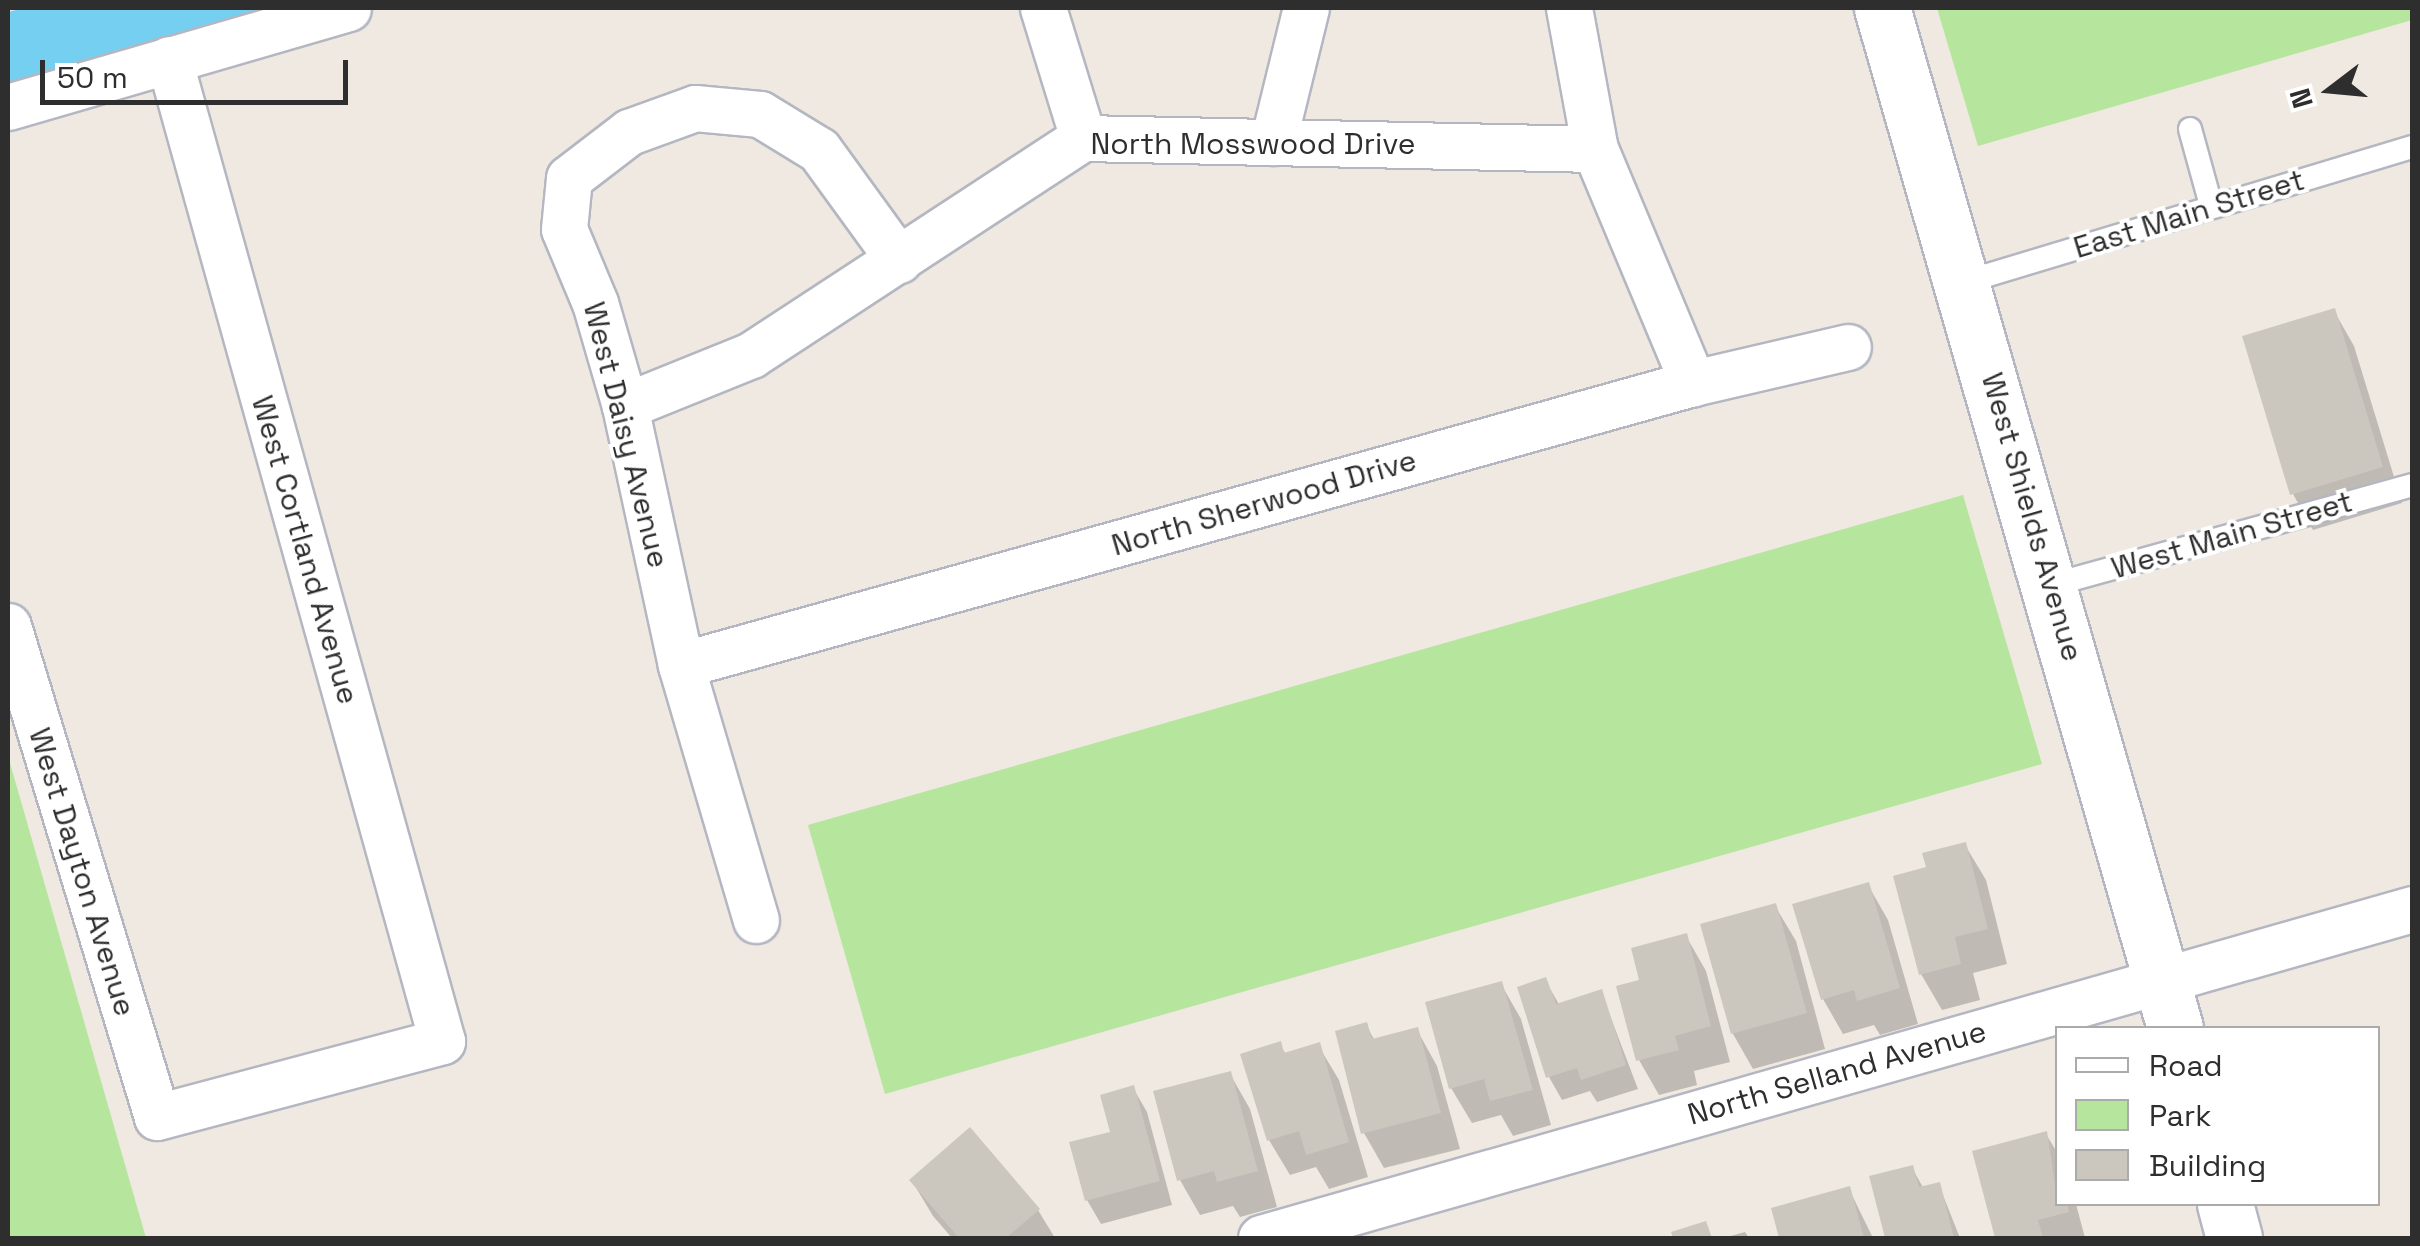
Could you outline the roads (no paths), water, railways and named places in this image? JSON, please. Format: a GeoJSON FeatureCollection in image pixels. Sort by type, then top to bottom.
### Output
{"type":"FeatureCollection","features":[{"type":"Feature","properties":{"kind":"street"},"geometry":{"type":"LineString","coordinates":[[8,107],[348,8]]}},
{"type":"Feature","properties":{"kind":"street"},"geometry":{"type":"LineString","coordinates":[[1042,8],[1083,138]]}},
{"type":"Feature","properties":{"kind":"street"},"geometry":{"type":"LineString","coordinates":[[1273,142],[1306,8]]}},
{"type":"Feature","properties":{"kind":"street"},"geometry":{"type":"LineString","coordinates":[[1570,8],[1595,149],[1693,383]]}},
{"type":"Feature","properties":{"kind":"street","name":"West Shields Avenue"},"geometry":{"type":"LineString","coordinates":[[1882,8],[1965,282],[2168,1004]]}},
{"type":"Feature","properties":{"kind":"street","name":"West Cortland Avenue"},"geometry":{"type":"LineString","coordinates":[[157,1117],[442,1041],[169,60]]}},
{"type":"Feature","properties":{"kind":"street","name":"West Daisy Avenue"},"geometry":{"type":"LineString","coordinates":[[756,920],[680,665],[625,406],[595,303],[564,229],[569,178],[629,132],[695,108],[760,114],[819,150],[899,260]]}},
{"type":"Feature","properties":{"kind":"street","name":"North Mosswood Drive"},"geometry":{"type":"LineString","coordinates":[[625,406],[751,356],[1083,138],[1595,149]]}},
{"type":"Feature","properties":{"kind":"street","name":"North Sherwood Drive"},"geometry":{"type":"LineString","coordinates":[[680,665],[1693,383],[1848,346]]}},
{"type":"Feature","properties":{"kind":"street","name":"West Dayton Avenue"},"geometry":{"type":"LineString","coordinates":[[8,626],[157,1117]]}},
{"type":"Feature","properties":{"kind":"street","name":"North Selland Avenue"},"geometry":{"type":"LineString","coordinates":[[2083,1026],[2168,1004],[2412,908]]}},
{"type":"Feature","properties":{"kind":"street","name":"North Selland Avenue"},"geometry":{"type":"LineString","coordinates":[[1262,1238],[2055,1033]]}},
{"type":"Feature","properties":{"kind":"street"},"geometry":{"type":"LineString","coordinates":[[2225,1206],[2234,1238]]}},
{"type":"Feature","properties":{"kind":"lane"},"geometry":{"type":"LineString","coordinates":[[2190,129],[2212,206]]}},
{"type":"Feature","properties":{"kind":"lane","name":"East Main Street"},"geometry":{"type":"LineString","coordinates":[[1965,282],[2412,147]]}},
{"type":"Feature","properties":{"kind":"lane","name":"West Main Street"},"geometry":{"type":"LineString","coordinates":[[2052,585],[2412,484]]}},
{"type":"Feature","properties":{"kind":"water"},"geometry":{"type":"Polygon","coordinates":[[[24,8],[272,8],[8,83],[8,12],[24,8]]]}}]}
